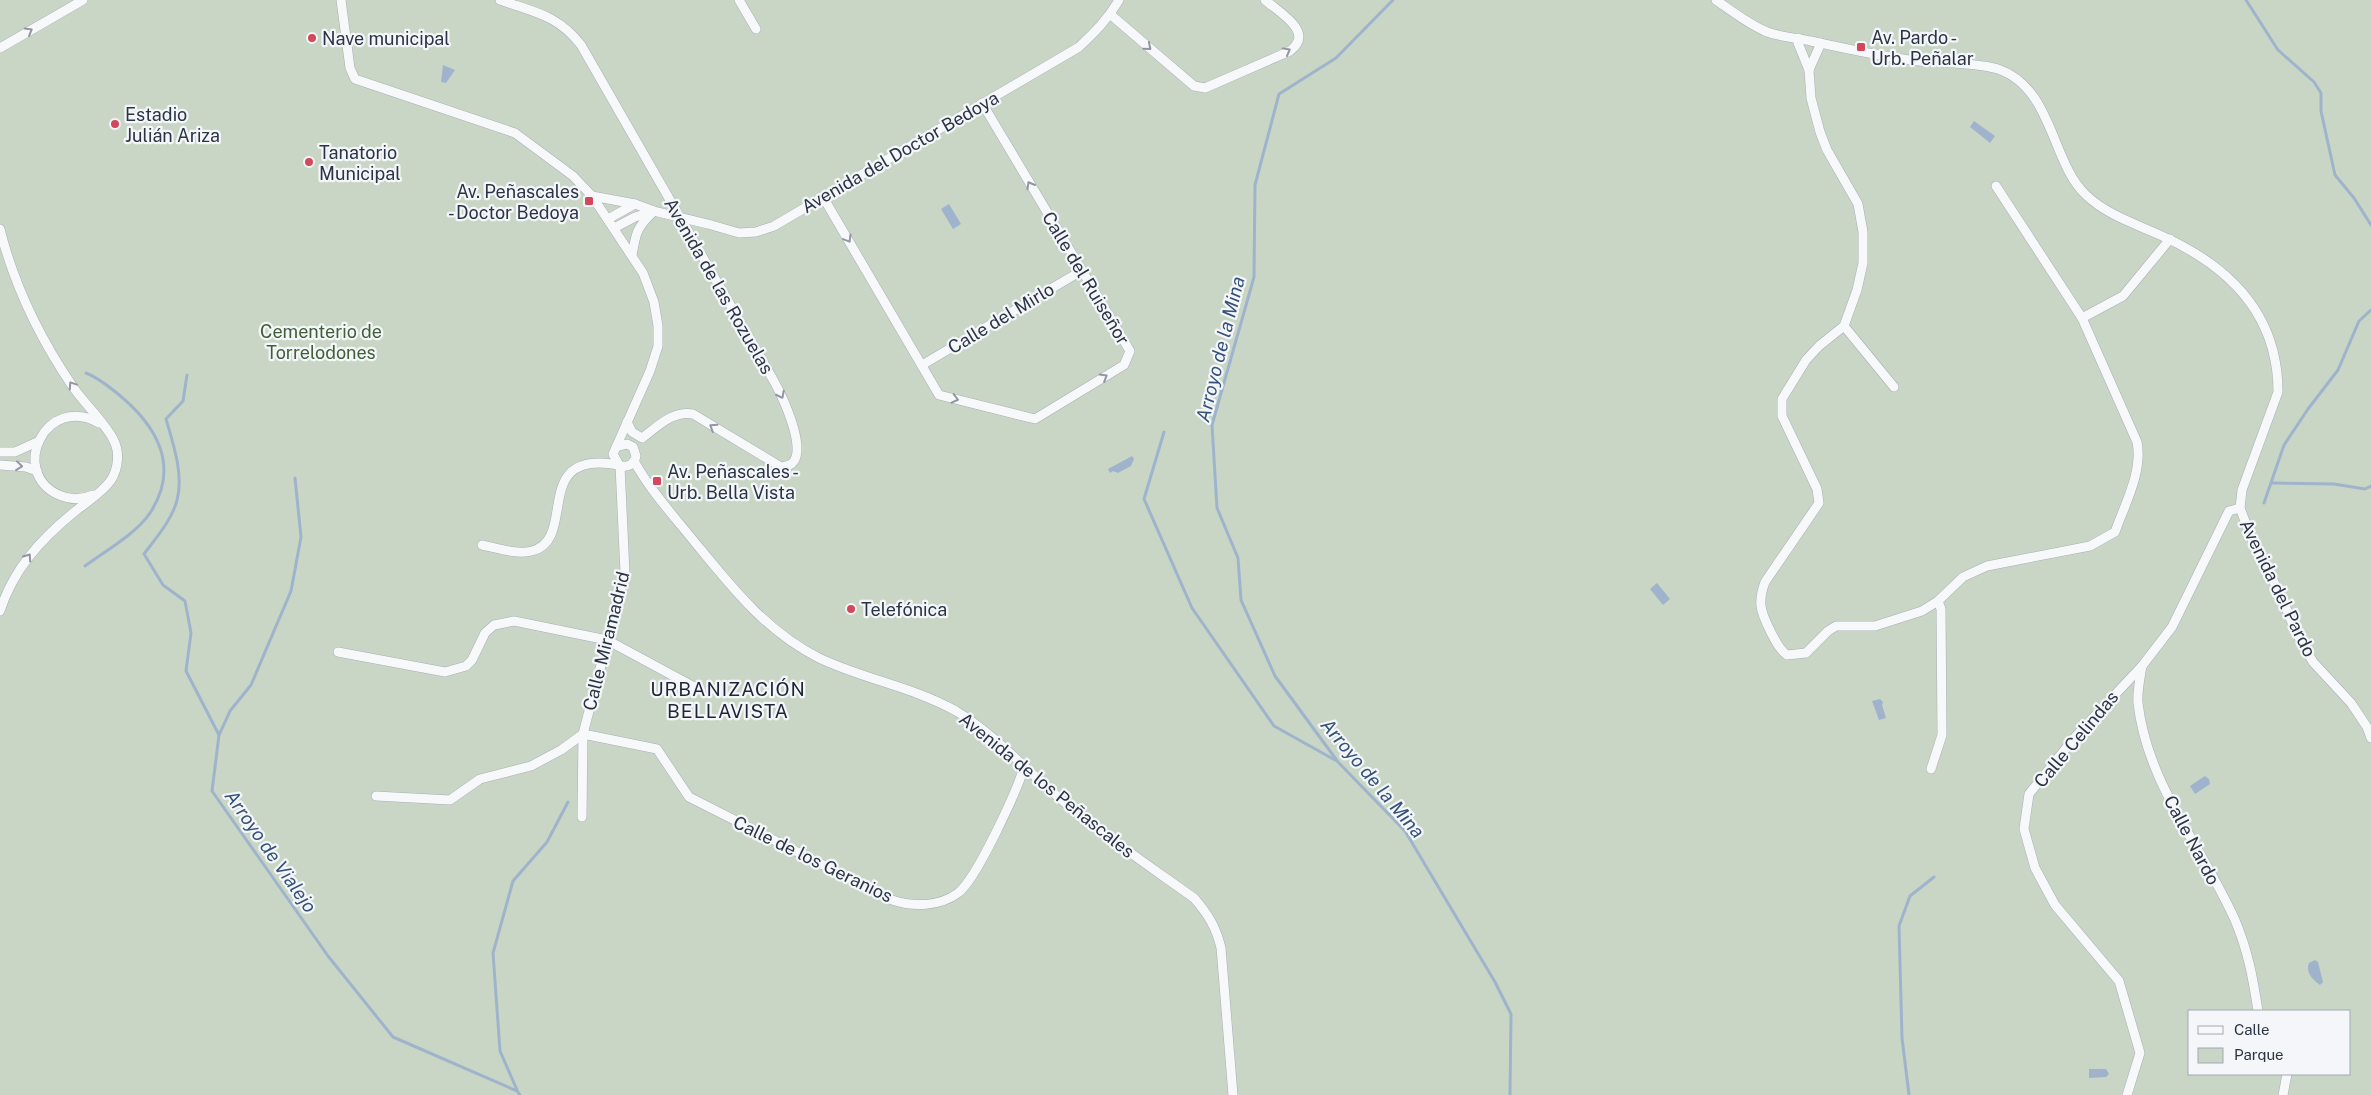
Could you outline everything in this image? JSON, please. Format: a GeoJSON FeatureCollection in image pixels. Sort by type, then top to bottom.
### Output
{"type":"FeatureCollection","features":[{"type":"Feature","properties":{"kind":"street"},"geometry":{"type":"LineString","coordinates":[[0,48],[83,0]]}},
{"type":"Feature","properties":{"kind":"street"},"geometry":{"type":"LineString","coordinates":[[341,0],[350,68],[355,79],[515,132],[573,176],[592,196],[632,254],[648,284],[654,302],[658,326],[658,346],[650,371],[615,450],[614,460],[625,464]]}},
{"type":"Feature","properties":{"kind":"street","name":"Avenida de las Rozuelas"},"geometry":{"type":"LineString","coordinates":[[500,0],[559,22],[571,32],[581,45],[785,402],[796,440],[796,454],[795,460],[789,466],[781,467],[693,414],[683,412],[674,415],[630,445]]}},
{"type":"Feature","properties":{"kind":"street"},"geometry":{"type":"LineString","coordinates":[[739,0],[756,29]]}},
{"type":"Feature","properties":{"kind":"street","name":"Avenida del Doctor Bedoya"},"geometry":{"type":"LineString","coordinates":[[592,196],[635,204],[739,234],[756,232],[774,226],[1079,47],[1099,29],[1119,0]]}},
{"type":"Feature","properties":{"kind":"street"},"geometry":{"type":"LineString","coordinates":[[1110,15],[1194,86],[1205,88],[1290,51],[1296,46],[1300,39],[1293,23],[1265,0]]}},
{"type":"Feature","properties":{"kind":"street","name":"Avenida del Pardo"},"geometry":{"type":"LineString","coordinates":[[1716,0],[1745,21],[1761,29],[1798,38],[1883,57],[1997,68],[2015,78],[2030,91],[2042,109],[2070,172],[2084,194],[2103,209],[2193,251],[2231,278],[2260,317],[2276,361],[2278,392],[2242,490],[2240,508],[2251,537],[2281,596],[2296,632],[2313,662],[2351,703],[2371,738]]}},
{"type":"Feature","properties":{"kind":"street"},"geometry":{"type":"LineString","coordinates":[[1798,38],[1798,43],[1809,70],[1811,98],[1820,132],[1827,150],[1858,204],[1862,232],[1863,263],[1857,290],[1844,326],[1819,346],[1806,360],[1782,399],[1782,416],[1817,489],[1820,503],[1765,582],[1760,595],[1761,608],[1781,649],[1787,655],[1806,653],[1828,630],[1836,626],[1880,625],[1922,611],[1938,601],[1963,577],[1987,566],[2090,546],[2115,532],[2134,480],[2140,455],[2137,442],[2082,318],[1996,186]]}},
{"type":"Feature","properties":{"kind":"street"},"geometry":{"type":"LineString","coordinates":[[1809,70],[1821,43]]}},
{"type":"Feature","properties":{"kind":"street","name":"Calle del Ruiseñor"},"geometry":{"type":"LineString","coordinates":[[823,197],[939,395],[1035,419],[1124,365],[1130,351],[982,103]]}},
{"type":"Feature","properties":{"kind":"street"},"geometry":{"type":"LineString","coordinates":[[608,219],[635,204]]}},
{"type":"Feature","properties":{"kind":"street"},"geometry":{"type":"LineString","coordinates":[[614,228],[635,217],[654,211]]}},
{"type":"Feature","properties":{"kind":"street"},"geometry":{"type":"LineString","coordinates":[[632,254],[635,234],[641,223],[654,211]]}},
{"type":"Feature","properties":{"kind":"street"},"geometry":{"type":"LineString","coordinates":[[0,229],[18,283],[45,342],[81,399],[114,440],[118,460],[111,480],[49,532],[33,550],[19,570],[0,611]]}},
{"type":"Feature","properties":{"kind":"street"},"geometry":{"type":"LineString","coordinates":[[2082,318],[2123,296],[2170,240]]}},
{"type":"Feature","properties":{"kind":"street","name":"Calle del Mirlo"},"geometry":{"type":"LineString","coordinates":[[922,365],[1081,271]]}},
{"type":"Feature","properties":{"kind":"street"},"geometry":{"type":"LineString","coordinates":[[1844,326],[1894,387]]}},
{"type":"Feature","properties":{"kind":"street"},"geometry":{"type":"LineString","coordinates":[[0,452],[15,452],[37,442],[50,424],[70,416],[86,417],[101,424]]}},
{"type":"Feature","properties":{"kind":"street"},"geometry":{"type":"LineString","coordinates":[[627,422],[632,432],[642,438]]}},
{"type":"Feature","properties":{"kind":"street"},"geometry":{"type":"LineString","coordinates":[[624,432],[636,453],[625,464]]}},
{"type":"Feature","properties":{"kind":"street"},"geometry":{"type":"LineString","coordinates":[[37,442],[35,461],[37,470],[48,488],[66,498],[86,498],[96,494]]}},
{"type":"Feature","properties":{"kind":"street"},"geometry":{"type":"LineString","coordinates":[[600,461],[623,444],[630,445]]}},
{"type":"Feature","properties":{"kind":"street"},"geometry":{"type":"LineString","coordinates":[[482,545],[524,553],[542,546],[550,538],[554,528],[558,494],[568,475],[588,463],[600,461],[625,464]]}},
{"type":"Feature","properties":{"kind":"street","name":"Avenida de los Peñascales"},"geometry":{"type":"LineString","coordinates":[[625,464],[647,484],[738,596],[777,631],[819,658],[956,711],[975,724],[1069,806],[1194,898],[1208,914],[1216,929],[1221,948],[1233,1095]]}},
{"type":"Feature","properties":{"kind":"street","name":"Calle Miramadrid"},"geometry":{"type":"LineString","coordinates":[[582,817],[583,734],[625,573],[625,464]]}},
{"type":"Feature","properties":{"kind":"street"},"geometry":{"type":"LineString","coordinates":[[0,466],[26,467],[37,470]]}},
{"type":"Feature","properties":{"kind":"street","name":"Calle Celindas"},"geometry":{"type":"LineString","coordinates":[[2127,1095],[2140,1053],[2119,981],[2055,905],[2035,868],[2024,829],[2029,794],[2076,736],[2142,666],[2172,627],[2229,511],[2240,508]]}},
{"type":"Feature","properties":{"kind":"street"},"geometry":{"type":"LineString","coordinates":[[1931,769],[1942,735],[1942,609],[1938,601]]}},
{"type":"Feature","properties":{"kind":"street"},"geometry":{"type":"LineString","coordinates":[[338,652],[445,672],[466,666],[472,660],[485,633],[502,622],[514,621],[607,640],[696,688]]}},
{"type":"Feature","properties":{"kind":"street","name":"Calle Nardo"},"geometry":{"type":"LineString","coordinates":[[2142,666],[2138,702],[2149,755],[2234,920],[2252,967],[2258,1010]]}},
{"type":"Feature","properties":{"kind":"street"},"geometry":{"type":"LineString","coordinates":[[376,796],[450,800],[480,780],[531,766],[561,750],[583,734]]}},
{"type":"Feature","properties":{"kind":"street","name":"Calle de los Geranios"},"geometry":{"type":"LineString","coordinates":[[583,734],[657,749],[689,798],[892,900],[920,906],[947,899],[958,893],[969,883],[993,837],[1024,767]]}},
{"type":"Feature","properties":{"kind":"street"},"geometry":{"type":"LineString","coordinates":[[2283,1095],[2287,1075]]}},
{"type":"Feature","properties":{"kind":"green space","name":"Cementerio de Torrelodones"},"geometry":{"type":"Polygon","coordinates":[[[0,0],[2371,0],[2371,1095],[0,1095],[0,0]]]}},
{"type":"Feature","properties":{"kind":"water"},"geometry":{"type":"Polygon","coordinates":[[[443,65],[455,70],[446,83],[441,82],[443,65]]]}},
{"type":"Feature","properties":{"kind":"water"},"geometry":{"type":"Polygon","coordinates":[[[1974,121],[1995,136],[1990,143],[1970,127],[1974,121]]]}},
{"type":"Feature","properties":{"kind":"water"},"geometry":{"type":"Polygon","coordinates":[[[949,204],[961,224],[953,229],[941,209],[949,204]]]}},
{"type":"Feature","properties":{"kind":"water"},"geometry":{"type":"Polygon","coordinates":[[[1132,456],[1134,459],[1131,466],[1118,473],[1113,471],[1110,473],[1108,469],[1132,456]]]}},
{"type":"Feature","properties":{"kind":"water"},"geometry":{"type":"Polygon","coordinates":[[[1657,583],[1670,599],[1663,605],[1650,589],[1657,583]]]}},
{"type":"Feature","properties":{"kind":"water"},"geometry":{"type":"Polygon","coordinates":[[[1880,699],[1883,702],[1882,705],[1886,718],[1879,720],[1872,701],[1880,699]]]}},
{"type":"Feature","properties":{"kind":"water"},"geometry":{"type":"Polygon","coordinates":[[[2205,776],[2209,779],[2210,784],[2195,794],[2190,786],[2205,776]]]}},
{"type":"Feature","properties":{"kind":"water"},"geometry":{"type":"Polygon","coordinates":[[[2315,960],[2318,962],[2323,982],[2320,985],[2312,978],[2308,970],[2309,963],[2315,960]]]}},
{"type":"Feature","properties":{"kind":"water"},"geometry":{"type":"Polygon","coordinates":[[[2089,1069],[2106,1069],[2109,1074],[2106,1077],[2089,1078],[2089,1069]]]}},
{"type":"Feature","properties":{"kind":"waterway","name":"Arroyo de la Mina"},"geometry":{"type":"LineString","coordinates":[[1393,0],[1336,58],[1279,94],[1255,185],[1254,277],[1212,425],[1217,508],[1238,558],[1241,600],[1275,676],[1338,762],[1405,831],[1495,982],[1511,1014],[1510,1095]]}},
{"type":"Feature","properties":{"kind":"waterway"},"geometry":{"type":"LineString","coordinates":[[2246,0],[2278,50],[2314,82],[2321,93],[2321,111],[2335,175],[2354,198],[2371,225]]}},
{"type":"Feature","properties":{"kind":"waterway"},"geometry":{"type":"LineString","coordinates":[[2264,503],[2284,445],[2308,409],[2338,370],[2359,321],[2371,310]]}},
{"type":"Feature","properties":{"kind":"waterway"},"geometry":{"type":"LineString","coordinates":[[85,566],[129,535],[150,513],[159,496],[164,463],[153,433],[132,406],[111,388],[86,373]]}},
{"type":"Feature","properties":{"kind":"waterway","name":"Arroyo de Vialejo"},"geometry":{"type":"LineString","coordinates":[[187,375],[183,401],[166,419],[178,470],[179,490],[177,500],[168,522],[144,554],[163,585],[185,601],[191,633],[186,671],[219,735],[212,791],[328,956],[393,1037],[517,1091],[520,1095]]}},
{"type":"Feature","properties":{"kind":"waterway"},"geometry":{"type":"LineString","coordinates":[[1164,432],[1144,499],[1192,608],[1274,726],[1335,760]]}},
{"type":"Feature","properties":{"kind":"waterway"},"geometry":{"type":"LineString","coordinates":[[219,735],[230,711],[251,685],[291,591],[301,537],[295,478]]}},
{"type":"Feature","properties":{"kind":"waterway"},"geometry":{"type":"LineString","coordinates":[[2272,483],[2334,484],[2365,489],[2371,486]]}},
{"type":"Feature","properties":{"kind":"waterway"},"geometry":{"type":"LineString","coordinates":[[517,1090],[500,1051],[493,953],[513,881],[547,842],[568,802]]}},
{"type":"Feature","properties":{"kind":"waterway"},"geometry":{"type":"LineString","coordinates":[[1909,1095],[1902,1038],[1899,926],[1910,896],[1934,877]]}},
{"type":"Feature","properties":{"kind":"place","name":"Nave municipal"},"geometry":{"type":"Point","coordinates":[312,38]}},
{"type":"Feature","properties":{"kind":"place","name":"Av. Pardo - Urb. Peñalar"},"geometry":{"type":"Point","coordinates":[1861,47]}},
{"type":"Feature","properties":{"kind":"place","name":"Estadio Julián Ariza"},"geometry":{"type":"Point","coordinates":[115,124]}},
{"type":"Feature","properties":{"kind":"place","name":"Tanatorio Municipal"},"geometry":{"type":"Point","coordinates":[309,162]}},
{"type":"Feature","properties":{"kind":"place","name":"Av. Peñascales - Doctor Bedoya"},"geometry":{"type":"Point","coordinates":[589,201]}},
{"type":"Feature","properties":{"kind":"place","name":"Av. Peñascales - Urb. Bella Vista"},"geometry":{"type":"Point","coordinates":[657,481]}},
{"type":"Feature","properties":{"kind":"place","name":"Telefónica"},"geometry":{"type":"Point","coordinates":[851,609]}},
{"type":"Feature","properties":{"kind":"district","name":"URBANIZACIÓN BELLAVISTA"},"geometry":{"type":"Point","coordinates":[728,700]}}]}
